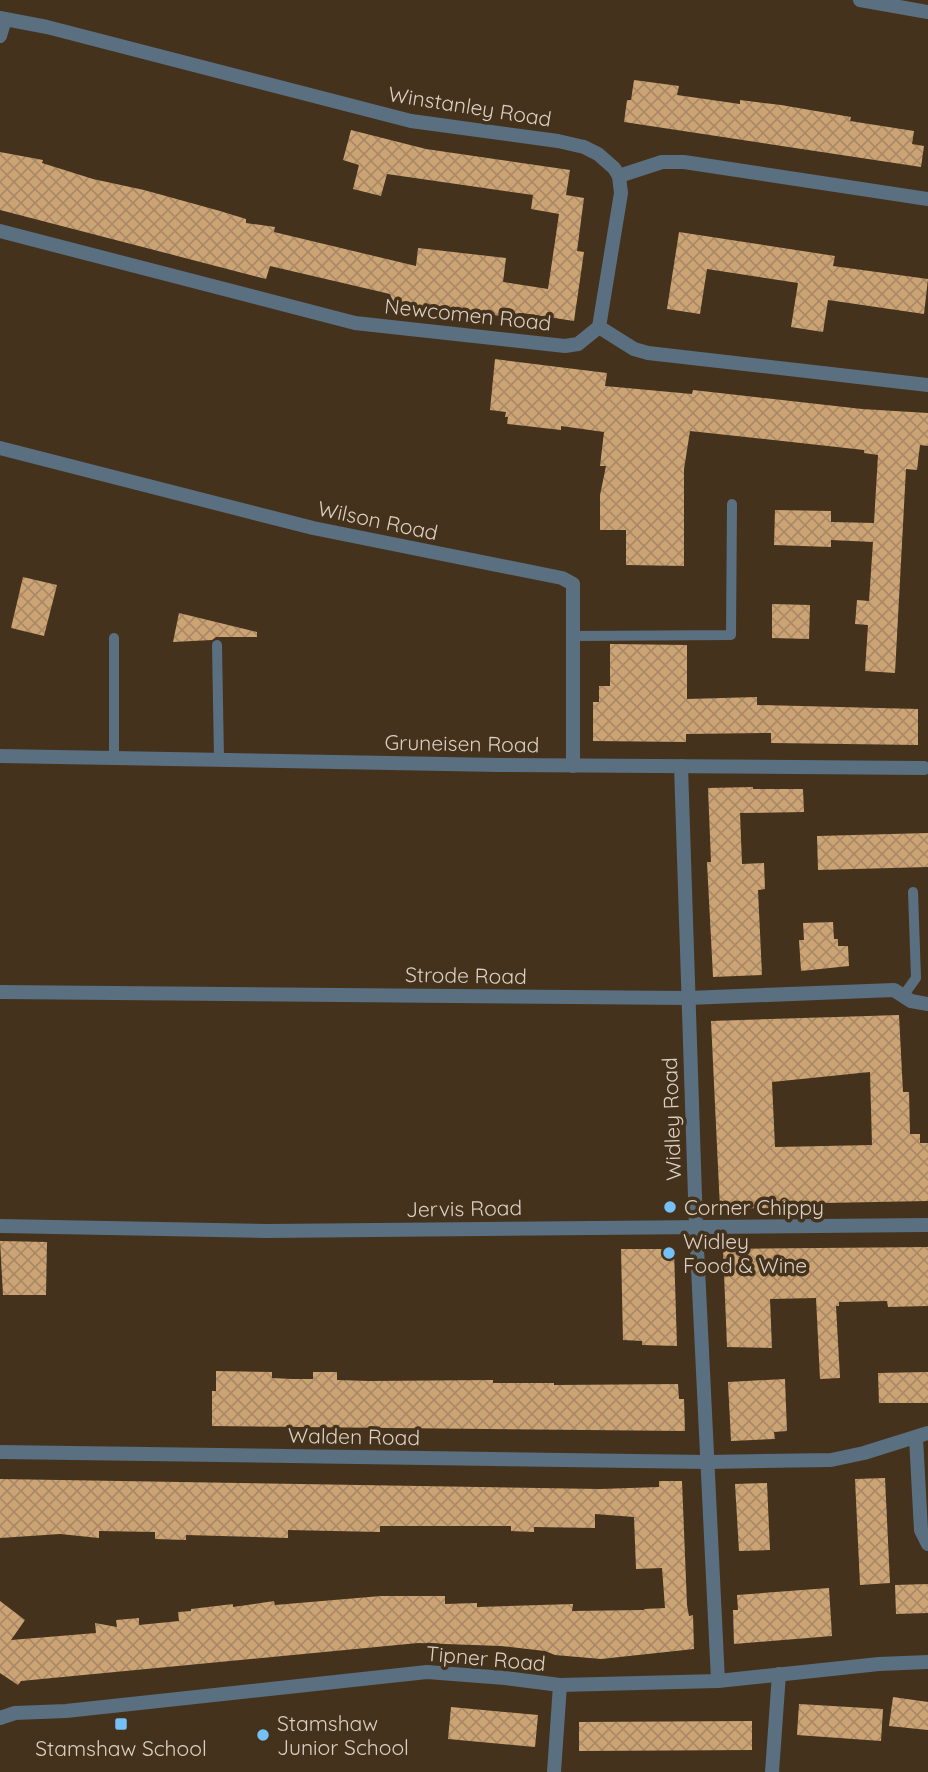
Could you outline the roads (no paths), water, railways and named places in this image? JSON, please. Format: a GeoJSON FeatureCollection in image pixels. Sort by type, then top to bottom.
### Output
{"type":"FeatureCollection","features":[{"type":"Feature","properties":{"kind":"street"},"geometry":{"type":"LineString","coordinates":[[860,0],[928,12]]}},
{"type":"Feature","properties":{"kind":"street"},"geometry":{"type":"LineString","coordinates":[[0,36],[2,18]]}},
{"type":"Feature","properties":{"kind":"street","name":"Winstanley Road"},"geometry":{"type":"LineString","coordinates":[[2,18],[47,27],[411,121],[584,147],[598,154],[619,176]]}},
{"type":"Feature","properties":{"kind":"street"},"geometry":{"type":"LineString","coordinates":[[928,199],[684,162],[648,164],[619,176],[621,192],[599,327],[634,349],[648,353],[928,385]]}},
{"type":"Feature","properties":{"kind":"street","name":"Newcomen Road"},"geometry":{"type":"LineString","coordinates":[[0,231],[355,323],[565,346],[578,344],[599,327]]}},
{"type":"Feature","properties":{"kind":"street","name":"Wilson Road"},"geometry":{"type":"LineString","coordinates":[[0,448],[313,528],[562,578],[573,584],[573,765]]}},
{"type":"Feature","properties":{"kind":"street","name":"Gruneisen Road"},"geometry":{"type":"LineString","coordinates":[[0,756],[924,768]]}},
{"type":"Feature","properties":{"kind":"street","name":"Widley Road"},"geometry":{"type":"LineString","coordinates":[[681,766],[696,1227],[718,1681]]}},
{"type":"Feature","properties":{"kind":"street","name":"Strode Road"},"geometry":{"type":"LineString","coordinates":[[0,992],[688,998],[894,990],[911,1000],[928,1004]]}},
{"type":"Feature","properties":{"kind":"street","name":"Jervis Road"},"geometry":{"type":"LineString","coordinates":[[0,1226],[268,1231],[928,1225]]}},
{"type":"Feature","properties":{"kind":"street"},"geometry":{"type":"LineString","coordinates":[[922,1436],[920,1530],[928,1544]]}},
{"type":"Feature","properties":{"kind":"street","name":"Walden Road"},"geometry":{"type":"LineString","coordinates":[[0,1452],[707,1462],[831,1460],[922,1436]]}},
{"type":"Feature","properties":{"kind":"street","name":"Tipner Road"},"geometry":{"type":"LineString","coordinates":[[0,1718],[15,1713],[66,1711],[427,1672],[560,1685],[718,1681],[879,1664],[928,1662]]}},
{"type":"Feature","properties":{"kind":"street"},"geometry":{"type":"LineString","coordinates":[[772,1772],[779,1674]]}},
{"type":"Feature","properties":{"kind":"street"},"geometry":{"type":"LineString","coordinates":[[554,1772],[560,1685]]}},
{"type":"Feature","properties":{"kind":"street"},"geometry":{"type":"LineString","coordinates":[[0,1703],[15,1713]]}},
{"type":"Feature","properties":{"kind":"lane"},"geometry":{"type":"LineString","coordinates":[[573,636],[732,635],[732,503]]}},
{"type":"Feature","properties":{"kind":"lane"},"geometry":{"type":"LineString","coordinates":[[114,638],[114,758]]}},
{"type":"Feature","properties":{"kind":"lane"},"geometry":{"type":"LineString","coordinates":[[217,645],[219,759]]}},
{"type":"Feature","properties":{"kind":"lane"},"geometry":{"type":"LineString","coordinates":[[903,996],[916,978],[913,892]]}},
{"type":"Feature","properties":{"kind":"place","name":"Corner Chippy"},"geometry":{"type":"Point","coordinates":[670,1207]}},
{"type":"Feature","properties":{"kind":"place","name":"Widley Food & Wine"},"geometry":{"type":"Point","coordinates":[669,1253]}},
{"type":"Feature","properties":{"kind":"place","name":"Stamshaw School"},"geometry":{"type":"Point","coordinates":[121,1724]}},
{"type":"Feature","properties":{"kind":"place","name":"Stamshaw Junior School"},"geometry":{"type":"Point","coordinates":[263,1735]}}]}
